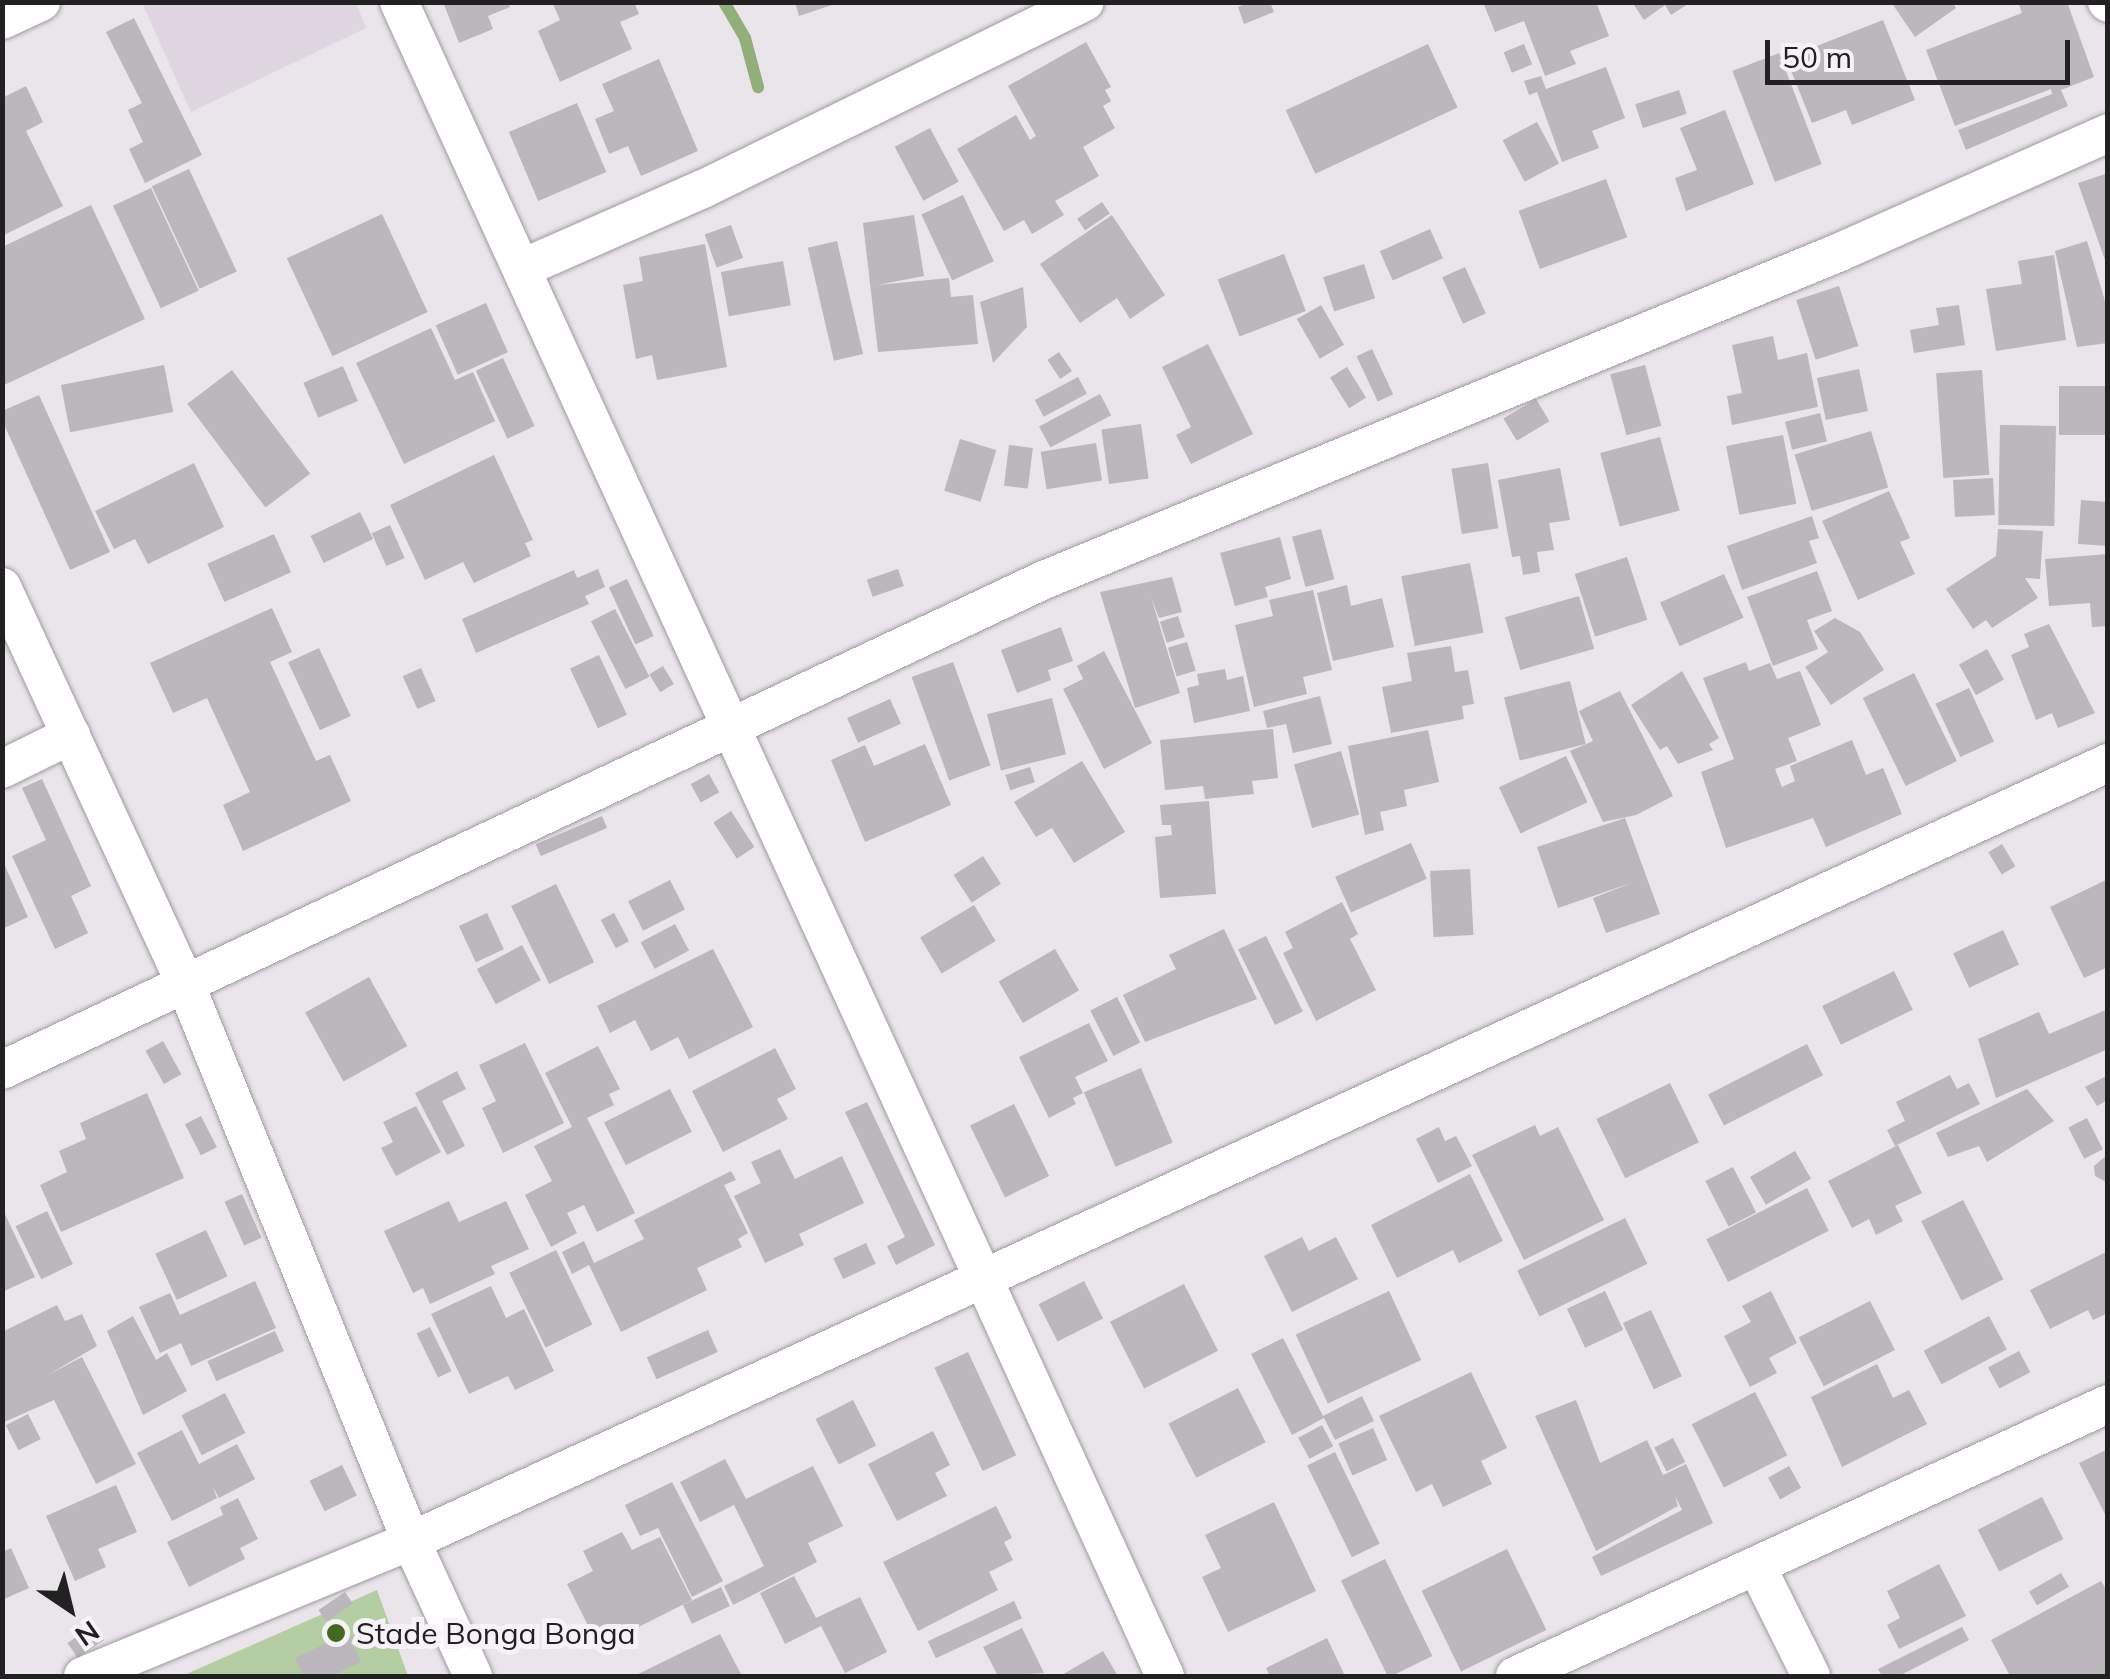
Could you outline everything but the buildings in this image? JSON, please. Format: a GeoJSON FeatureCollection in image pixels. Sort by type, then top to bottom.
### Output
{"type":"FeatureCollection","features":[{"type":"Feature","properties":{"kind":"street"},"geometry":{"type":"LineString","coordinates":[[2,20],[42,2]]}},
{"type":"Feature","properties":{"kind":"street"},"geometry":{"type":"LineString","coordinates":[[399,2],[525,268],[729,730],[1165,1676]]}},
{"type":"Feature","properties":{"kind":"street"},"geometry":{"type":"LineString","coordinates":[[525,268],[704,190],[1085,2]]}},
{"type":"Feature","properties":{"kind":"street"},"geometry":{"type":"LineString","coordinates":[[2,1070],[1044,580],[1840,252],[2108,133]]}},
{"type":"Feature","properties":{"kind":"street"},"geometry":{"type":"LineString","coordinates":[[2,588],[184,983],[411,1542],[473,1676]]}},
{"type":"Feature","properties":{"kind":"street"},"geometry":{"type":"LineString","coordinates":[[2,769],[71,735]]}},
{"type":"Feature","properties":{"kind":"street"},"geometry":{"type":"LineString","coordinates":[[83,1676],[411,1542],[986,1282],[2108,763]]}},
{"type":"Feature","properties":{"kind":"street"},"geometry":{"type":"LineString","coordinates":[[1515,1676],[1758,1569],[2108,1404]]}},
{"type":"Feature","properties":{"kind":"street"},"geometry":{"type":"LineString","coordinates":[[1758,1569],[1811,1676]]}},
{"type":"Feature","properties":{"kind":"shaded area"},"geometry":{"type":"Polygon","coordinates":[[[142,3],[356,3],[366,28],[191,112],[142,3]]]}},
{"type":"Feature","properties":{"kind":"green space","name":"Stade Bonga Bonga"},"geometry":{"type":"Polygon","coordinates":[[[377,1590],[408,1676],[182,1676],[377,1590]]]}},
{"type":"Feature","properties":{"kind":"waterway"},"geometry":{"type":"LineString","coordinates":[[724,2],[745,38],[758,87]]}},
{"type":"Feature","properties":{"kind":"place","name":"Stade Bonga Bonga"},"geometry":{"type":"Point","coordinates":[336,1633]}}]}
